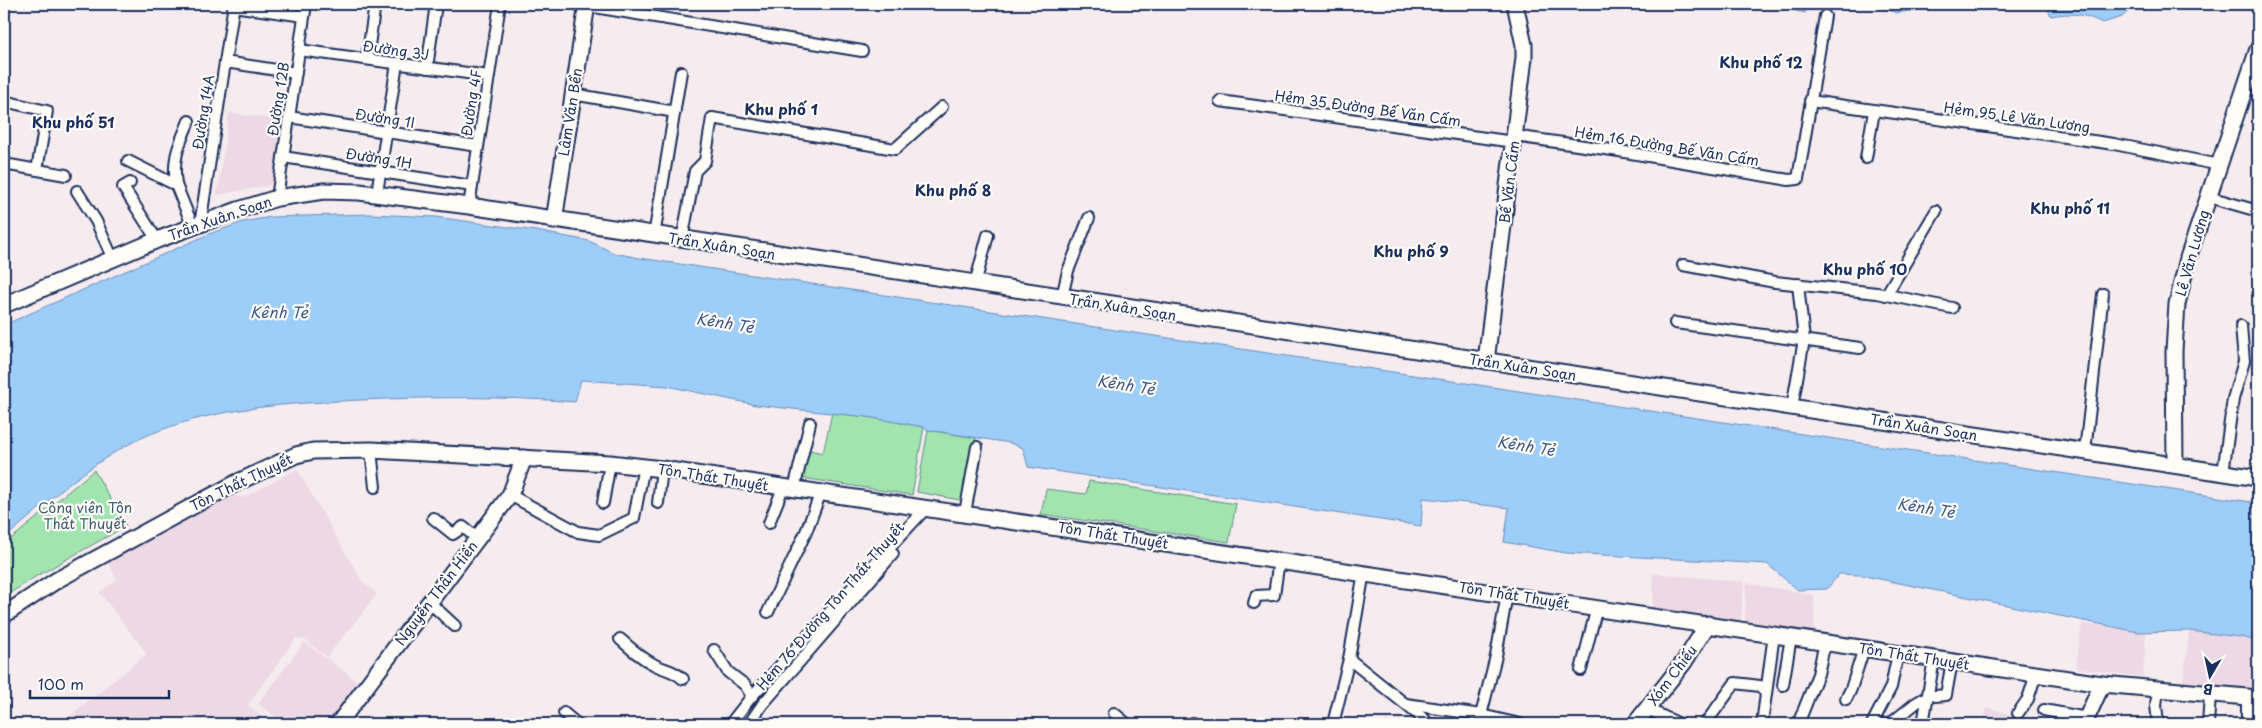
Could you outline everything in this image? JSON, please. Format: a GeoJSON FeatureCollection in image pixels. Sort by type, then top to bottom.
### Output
{"type":"FeatureCollection","features":[{"type":"Feature","properties":{"kind":"main road","name":"Lâm Văn Bền"},"geometry":{"type":"LineString","coordinates":[[554,221],[573,94],[583,4]]}},
{"type":"Feature","properties":{"kind":"main road","name":"Bế Văn Cấm"},"geometry":{"type":"LineString","coordinates":[[1486,361],[1524,58],[1524,45],[1515,4]]}},
{"type":"Feature","properties":{"kind":"main road","name":"Lê Văn Lương"},"geometry":{"type":"LineString","coordinates":[[2175,465],[2174,351],[2177,304],[2188,258],[2258,49]]}},
{"type":"Feature","properties":{"kind":"main road","name":"Trần Xuân Soạn"},"geometry":{"type":"LineString","coordinates":[[4,305],[157,240],[277,198],[324,192],[377,193],[2258,478]]}},
{"type":"Feature","properties":{"kind":"main road","name":"Tôn Thất Thuyết"},"geometry":{"type":"LineString","coordinates":[[4,615],[57,580],[238,482],[296,455],[313,451],[372,450],[644,466],[819,493],[930,507],[2102,684],[2252,698]]}},
{"type":"Feature","properties":{"kind":"main road","name":"Nguyễn Thần Hiến"},"geometry":{"type":"LineString","coordinates":[[338,724],[510,495],[524,458]]}},
{"type":"Feature","properties":{"kind":"main road","name":"Xóm Chiếu"},"geometry":{"type":"LineString","coordinates":[[1635,724],[1684,662],[1708,624]]}},
{"type":"Feature","properties":{"kind":"main road"},"geometry":{"type":"LineString","coordinates":[[2086,721],[2102,684]]}},
{"type":"Feature","properties":{"kind":"street","name":"Đường 12B"},"geometry":{"type":"LineString","coordinates":[[277,198],[306,4]]}},
{"type":"Feature","properties":{"kind":"street"},"geometry":{"type":"LineString","coordinates":[[368,60],[375,4]]}},
{"type":"Feature","properties":{"kind":"street"},"geometry":{"type":"LineString","coordinates":[[428,68],[436,4]]}},
{"type":"Feature","properties":{"kind":"street","name":"Đường 4F"},"geometry":{"type":"LineString","coordinates":[[469,206],[500,4]]}},
{"type":"Feature","properties":{"kind":"street"},"geometry":{"type":"LineString","coordinates":[[583,4],[862,51]]}},
{"type":"Feature","properties":{"kind":"street"},"geometry":{"type":"LineString","coordinates":[[234,5],[304,16]]}},
{"type":"Feature","properties":{"kind":"street","name":"Đường 14A"},"geometry":{"type":"LineString","coordinates":[[197,226],[234,5]]}},
{"type":"Feature","properties":{"kind":"street"},"geometry":{"type":"LineString","coordinates":[[1810,101],[1825,16]]}},
{"type":"Feature","properties":{"kind":"street","name":"Đường 3J"},"geometry":{"type":"LineString","coordinates":[[299,50],[489,76]]}},
{"type":"Feature","properties":{"kind":"street"},"geometry":{"type":"LineString","coordinates":[[225,62],[296,73]]}},
{"type":"Feature","properties":{"kind":"street"},"geometry":{"type":"LineString","coordinates":[[377,193],[397,63]]}},
{"type":"Feature","properties":{"kind":"street"},"geometry":{"type":"LineString","coordinates":[[654,236],[681,72]]}},
{"type":"Feature","properties":{"kind":"street"},"geometry":{"type":"LineString","coordinates":[[573,94],[675,112]]}},
{"type":"Feature","properties":{"kind":"street"},"geometry":{"type":"LineString","coordinates":[[4,101],[47,111],[37,170]]}},
{"type":"Feature","properties":{"kind":"street","name":"Hẻm 35 Đường Bế Văn Cấm"},"geometry":{"type":"LineString","coordinates":[[1220,101],[1514,139]]}},
{"type":"Feature","properties":{"kind":"street","name":"Hẻm 16 Đường Bế Văn Cấm"},"geometry":{"type":"LineString","coordinates":[[1514,139],[1619,150],[1789,180],[1798,179],[1802,163],[1810,101]]}},
{"type":"Feature","properties":{"kind":"street","name":"Hẻm 95 Lê Văn Lương"},"geometry":{"type":"LineString","coordinates":[[1810,101],[2114,144],[2220,164]]}},
{"type":"Feature","properties":{"kind":"street"},"geometry":{"type":"LineString","coordinates":[[682,240],[695,171],[705,161],[712,118],[895,149],[942,107]]}},
{"type":"Feature","properties":{"kind":"street"},"geometry":{"type":"LineString","coordinates":[[1866,158],[1874,111]]}},
{"type":"Feature","properties":{"kind":"street","name":"Đường 1I"},"geometry":{"type":"LineString","coordinates":[[289,117],[478,146]]}},
{"type":"Feature","properties":{"kind":"street"},"geometry":{"type":"LineString","coordinates":[[189,121],[177,149],[173,167],[176,185],[197,226]]}},
{"type":"Feature","properties":{"kind":"street","name":"Đường 1H"},"geometry":{"type":"LineString","coordinates":[[283,157],[472,186]]}},
{"type":"Feature","properties":{"kind":"street"},"geometry":{"type":"LineString","coordinates":[[128,161],[176,185]]}},
{"type":"Feature","properties":{"kind":"street"},"geometry":{"type":"LineString","coordinates":[[4,164],[66,175]]}},
{"type":"Feature","properties":{"kind":"street"},"geometry":{"type":"LineString","coordinates":[[130,183],[123,187],[157,240]]}},
{"type":"Feature","properties":{"kind":"street"},"geometry":{"type":"LineString","coordinates":[[77,191],[96,220],[113,259]]}},
{"type":"Feature","properties":{"kind":"street"},"geometry":{"type":"LineString","coordinates":[[2209,197],[2258,211]]}},
{"type":"Feature","properties":{"kind":"street"},"geometry":{"type":"LineString","coordinates":[[1886,295],[1936,211]]}},
{"type":"Feature","properties":{"kind":"street"},"geometry":{"type":"LineString","coordinates":[[1062,297],[1068,271],[1089,218]]}},
{"type":"Feature","properties":{"kind":"street"},"geometry":{"type":"LineString","coordinates":[[975,284],[988,235]]}},
{"type":"Feature","properties":{"kind":"street"},"geometry":{"type":"LineString","coordinates":[[1683,265],[1775,282],[1886,295],[1952,308]]}},
{"type":"Feature","properties":{"kind":"street"},"geometry":{"type":"LineString","coordinates":[[1792,407],[1804,340],[1798,284]]}},
{"type":"Feature","properties":{"kind":"street"},"geometry":{"type":"LineString","coordinates":[[2086,452],[2103,294]]}},
{"type":"Feature","properties":{"kind":"street"},"geometry":{"type":"LineString","coordinates":[[1675,323],[1860,348]]}},
{"type":"Feature","properties":{"kind":"street"},"geometry":{"type":"LineString","coordinates":[[2223,473],[2233,399],[2244,361],[2241,326]]}},
{"type":"Feature","properties":{"kind":"street"},"geometry":{"type":"LineString","coordinates":[[769,523],[788,488],[810,423]]}},
{"type":"Feature","properties":{"kind":"street"},"geometry":{"type":"LineString","coordinates":[[965,513],[977,447]]}},
{"type":"Feature","properties":{"kind":"street"},"geometry":{"type":"LineString","coordinates":[[372,450],[375,486]]}},
{"type":"Feature","properties":{"kind":"street"},"geometry":{"type":"LineString","coordinates":[[603,503],[610,463]]}},
{"type":"Feature","properties":{"kind":"street"},"geometry":{"type":"LineString","coordinates":[[510,495],[578,532],[599,535],[634,518],[644,466]]}},
{"type":"Feature","properties":{"kind":"street"},"geometry":{"type":"LineString","coordinates":[[658,503],[662,469]]}},
{"type":"Feature","properties":{"kind":"street"},"geometry":{"type":"LineString","coordinates":[[768,612],[792,557],[806,532],[819,493]]}},
{"type":"Feature","properties":{"kind":"street"},"geometry":{"type":"LineString","coordinates":[[730,724],[752,696],[930,507]]}},
{"type":"Feature","properties":{"kind":"street","name":"Hẻm 76 Đường Tôn Thất Thuyết"},"geometry":{"type":"LineString","coordinates":[[749,724],[762,705],[930,507]]}},
{"type":"Feature","properties":{"kind":"street"},"geometry":{"type":"LineString","coordinates":[[433,518],[453,534],[463,527],[477,538]]}},
{"type":"Feature","properties":{"kind":"street"},"geometry":{"type":"LineString","coordinates":[[1254,603],[1256,596],[1274,595],[1280,560]]}},
{"type":"Feature","properties":{"kind":"street"},"geometry":{"type":"LineString","coordinates":[[1334,724],[1349,659],[1364,572]]}},
{"type":"Feature","properties":{"kind":"street"},"geometry":{"type":"LineString","coordinates":[[1481,715],[1496,656],[1507,594]]}},
{"type":"Feature","properties":{"kind":"street"},"geometry":{"type":"LineString","coordinates":[[429,602],[455,626]]}},
{"type":"Feature","properties":{"kind":"street"},"geometry":{"type":"LineString","coordinates":[[1581,670],[1597,608]]}},
{"type":"Feature","properties":{"kind":"street"},"geometry":{"type":"LineString","coordinates":[[1762,724],[1774,634]]}},
{"type":"Feature","properties":{"kind":"street"},"geometry":{"type":"LineString","coordinates":[[1783,685],[1791,637]]}},
{"type":"Feature","properties":{"kind":"street"},"geometry":{"type":"LineString","coordinates":[[620,639],[636,654],[656,666],[675,672],[683,678]]}},
{"type":"Feature","properties":{"kind":"street"},"geometry":{"type":"LineString","coordinates":[[1798,724],[1818,674],[1825,642]]}},
{"type":"Feature","properties":{"kind":"street"},"geometry":{"type":"LineString","coordinates":[[1846,699],[1864,648]]}},
{"type":"Feature","properties":{"kind":"street"},"geometry":{"type":"LineString","coordinates":[[714,650],[728,672],[745,685],[752,696]]}},
{"type":"Feature","properties":{"kind":"street"},"geometry":{"type":"LineString","coordinates":[[1872,724],[1891,687],[1898,653]]}},
{"type":"Feature","properties":{"kind":"street"},"geometry":{"type":"LineString","coordinates":[[1923,724],[1932,696],[1934,658]]}},
{"type":"Feature","properties":{"kind":"street"},"geometry":{"type":"LineString","coordinates":[[1349,659],[1425,720]]}},
{"type":"Feature","properties":{"kind":"street"},"geometry":{"type":"LineString","coordinates":[[1890,724],[1916,702],[1932,696],[1946,695],[1952,661]]}},
{"type":"Feature","properties":{"kind":"street"},"geometry":{"type":"LineString","coordinates":[[2018,712],[2028,699],[2036,674]]}},
{"type":"Feature","properties":{"kind":"street"},"geometry":{"type":"LineString","coordinates":[[1705,724],[1735,683],[1760,686],[1765,692]]}},
{"type":"Feature","properties":{"kind":"street"},"geometry":{"type":"LineString","coordinates":[[2158,690],[2156,705],[2158,724]]}},
{"type":"Feature","properties":{"kind":"street"},"geometry":{"type":"LineString","coordinates":[[2208,724],[2210,695]]}},
{"type":"Feature","properties":{"kind":"street"},"geometry":{"type":"LineString","coordinates":[[2247,724],[2252,698]]}},
{"type":"Feature","properties":{"kind":"street"},"geometry":{"type":"LineString","coordinates":[[1406,704],[1481,715],[1520,724]]}},
{"type":"Feature","properties":{"kind":"street"},"geometry":{"type":"LineString","coordinates":[[1647,709],[1680,724]]}},
{"type":"Feature","properties":{"kind":"street"},"geometry":{"type":"LineString","coordinates":[[2044,710],[2086,721]]}},
{"type":"Feature","properties":{"kind":"street"},"geometry":{"type":"LineString","coordinates":[[564,713],[577,724]]}},
{"type":"Feature","properties":{"kind":"street"},"geometry":{"type":"LineString","coordinates":[[1114,713],[1127,724]]}},
{"type":"Feature","properties":{"kind":"shaded area"},"geometry":{"type":"Polygon","coordinates":[[[229,113],[285,120],[276,184],[217,195],[229,113]]]}},
{"type":"Feature","properties":{"kind":"shaded area"},"geometry":{"type":"Polygon","coordinates":[[[297,469],[362,581],[377,594],[327,657],[308,641],[296,638],[248,705],[269,722],[267,724],[59,724],[147,654],[99,592],[117,580],[106,558],[229,494],[243,498],[297,469]]]}},
{"type":"Feature","properties":{"kind":"shaded area"},"geometry":{"type":"Polygon","coordinates":[[[1653,573],[1744,582],[1741,622],[1653,609],[1653,573]]]}},
{"type":"Feature","properties":{"kind":"shaded area"},"geometry":{"type":"Polygon","coordinates":[[[1746,583],[1814,595],[1815,632],[1745,621],[1746,583]]]}},
{"type":"Feature","properties":{"kind":"shaded area"},"geometry":{"type":"Polygon","coordinates":[[[2082,623],[2146,633],[2143,677],[2076,668],[2082,623]]]}},
{"type":"Feature","properties":{"kind":"shaded area"},"geometry":{"type":"Polygon","coordinates":[[[2189,631],[2258,641],[2258,690],[2183,683],[2189,631]]]}},
{"type":"Feature","properties":{"kind":"shaded area"},"geometry":{"type":"Polygon","coordinates":[[[304,642],[360,683],[330,724],[286,724],[258,704],[304,642]]]}},
{"type":"Feature","properties":{"kind":"shaded area"},"geometry":{"type":"Polygon","coordinates":[[[1987,707],[2032,722],[2032,724],[1983,724],[1987,707]]]}},
{"type":"Feature","properties":{"kind":"green space"},"geometry":{"type":"Polygon","coordinates":[[[832,413],[924,427],[912,495],[802,478],[809,450],[823,453],[832,413]]]}},
{"type":"Feature","properties":{"kind":"green space"},"geometry":{"type":"Polygon","coordinates":[[[928,430],[976,438],[965,501],[917,492],[928,430]]]}},
{"type":"Feature","properties":{"kind":"green space","name":"Công viên Tôn Thất Thuyết"},"geometry":{"type":"Polygon","coordinates":[[[94,470],[126,526],[35,577],[4,597],[4,545],[94,470]]]}},
{"type":"Feature","properties":{"kind":"green space"},"geometry":{"type":"Polygon","coordinates":[[[1089,481],[1236,504],[1229,542],[1041,514],[1046,489],[1086,494],[1089,481]]]}},
{"type":"Feature","properties":{"kind":"water"},"geometry":{"type":"Polygon","coordinates":[[[1768,4],[1808,4],[1805,13],[1768,4]]]}},
{"type":"Feature","properties":{"kind":"water"},"geometry":{"type":"Polygon","coordinates":[[[1876,4],[1924,4],[1923,9],[1896,13],[1876,4]]]}},
{"type":"Feature","properties":{"kind":"water"},"geometry":{"type":"Polygon","coordinates":[[[2045,4],[2136,4],[2122,17],[2103,23],[2078,15],[2051,16],[2045,4]]]}},
{"type":"Feature","properties":{"kind":"water","name":"Kênh Tẻ"},"geometry":{"type":"Polygon","coordinates":[[[369,214],[436,217],[536,231],[589,241],[614,253],[640,258],[2258,503],[2258,641],[2189,631],[2138,632],[1860,575],[1839,574],[1827,589],[1798,590],[1767,564],[1566,553],[1504,542],[1509,508],[1423,498],[1421,526],[1028,467],[1023,448],[1010,443],[928,430],[924,427],[867,417],[756,405],[667,386],[581,380],[575,402],[468,398],[360,400],[246,409],[191,420],[137,440],[101,461],[67,485],[4,539],[4,325],[209,234],[243,222],[271,217],[369,214]]]}},
{"type":"Feature","properties":{"kind":"district","name":"Khu phố 12"},"geometry":{"type":"Point","coordinates":[1761,61]}},
{"type":"Feature","properties":{"kind":"district","name":"Khu phố 1"},"geometry":{"type":"Point","coordinates":[781,108]}},
{"type":"Feature","properties":{"kind":"district","name":"Khu phố 51"},"geometry":{"type":"Point","coordinates":[73,121]}},
{"type":"Feature","properties":{"kind":"district","name":"Khu phố 8"},"geometry":{"type":"Point","coordinates":[953,189]}},
{"type":"Feature","properties":{"kind":"district","name":"Khu phố 11"},"geometry":{"type":"Point","coordinates":[2070,207]}},
{"type":"Feature","properties":{"kind":"district","name":"Khu phố 9"},"geometry":{"type":"Point","coordinates":[1411,250]}},
{"type":"Feature","properties":{"kind":"district","name":"Khu phố 10"},"geometry":{"type":"Point","coordinates":[1865,268]}}]}
